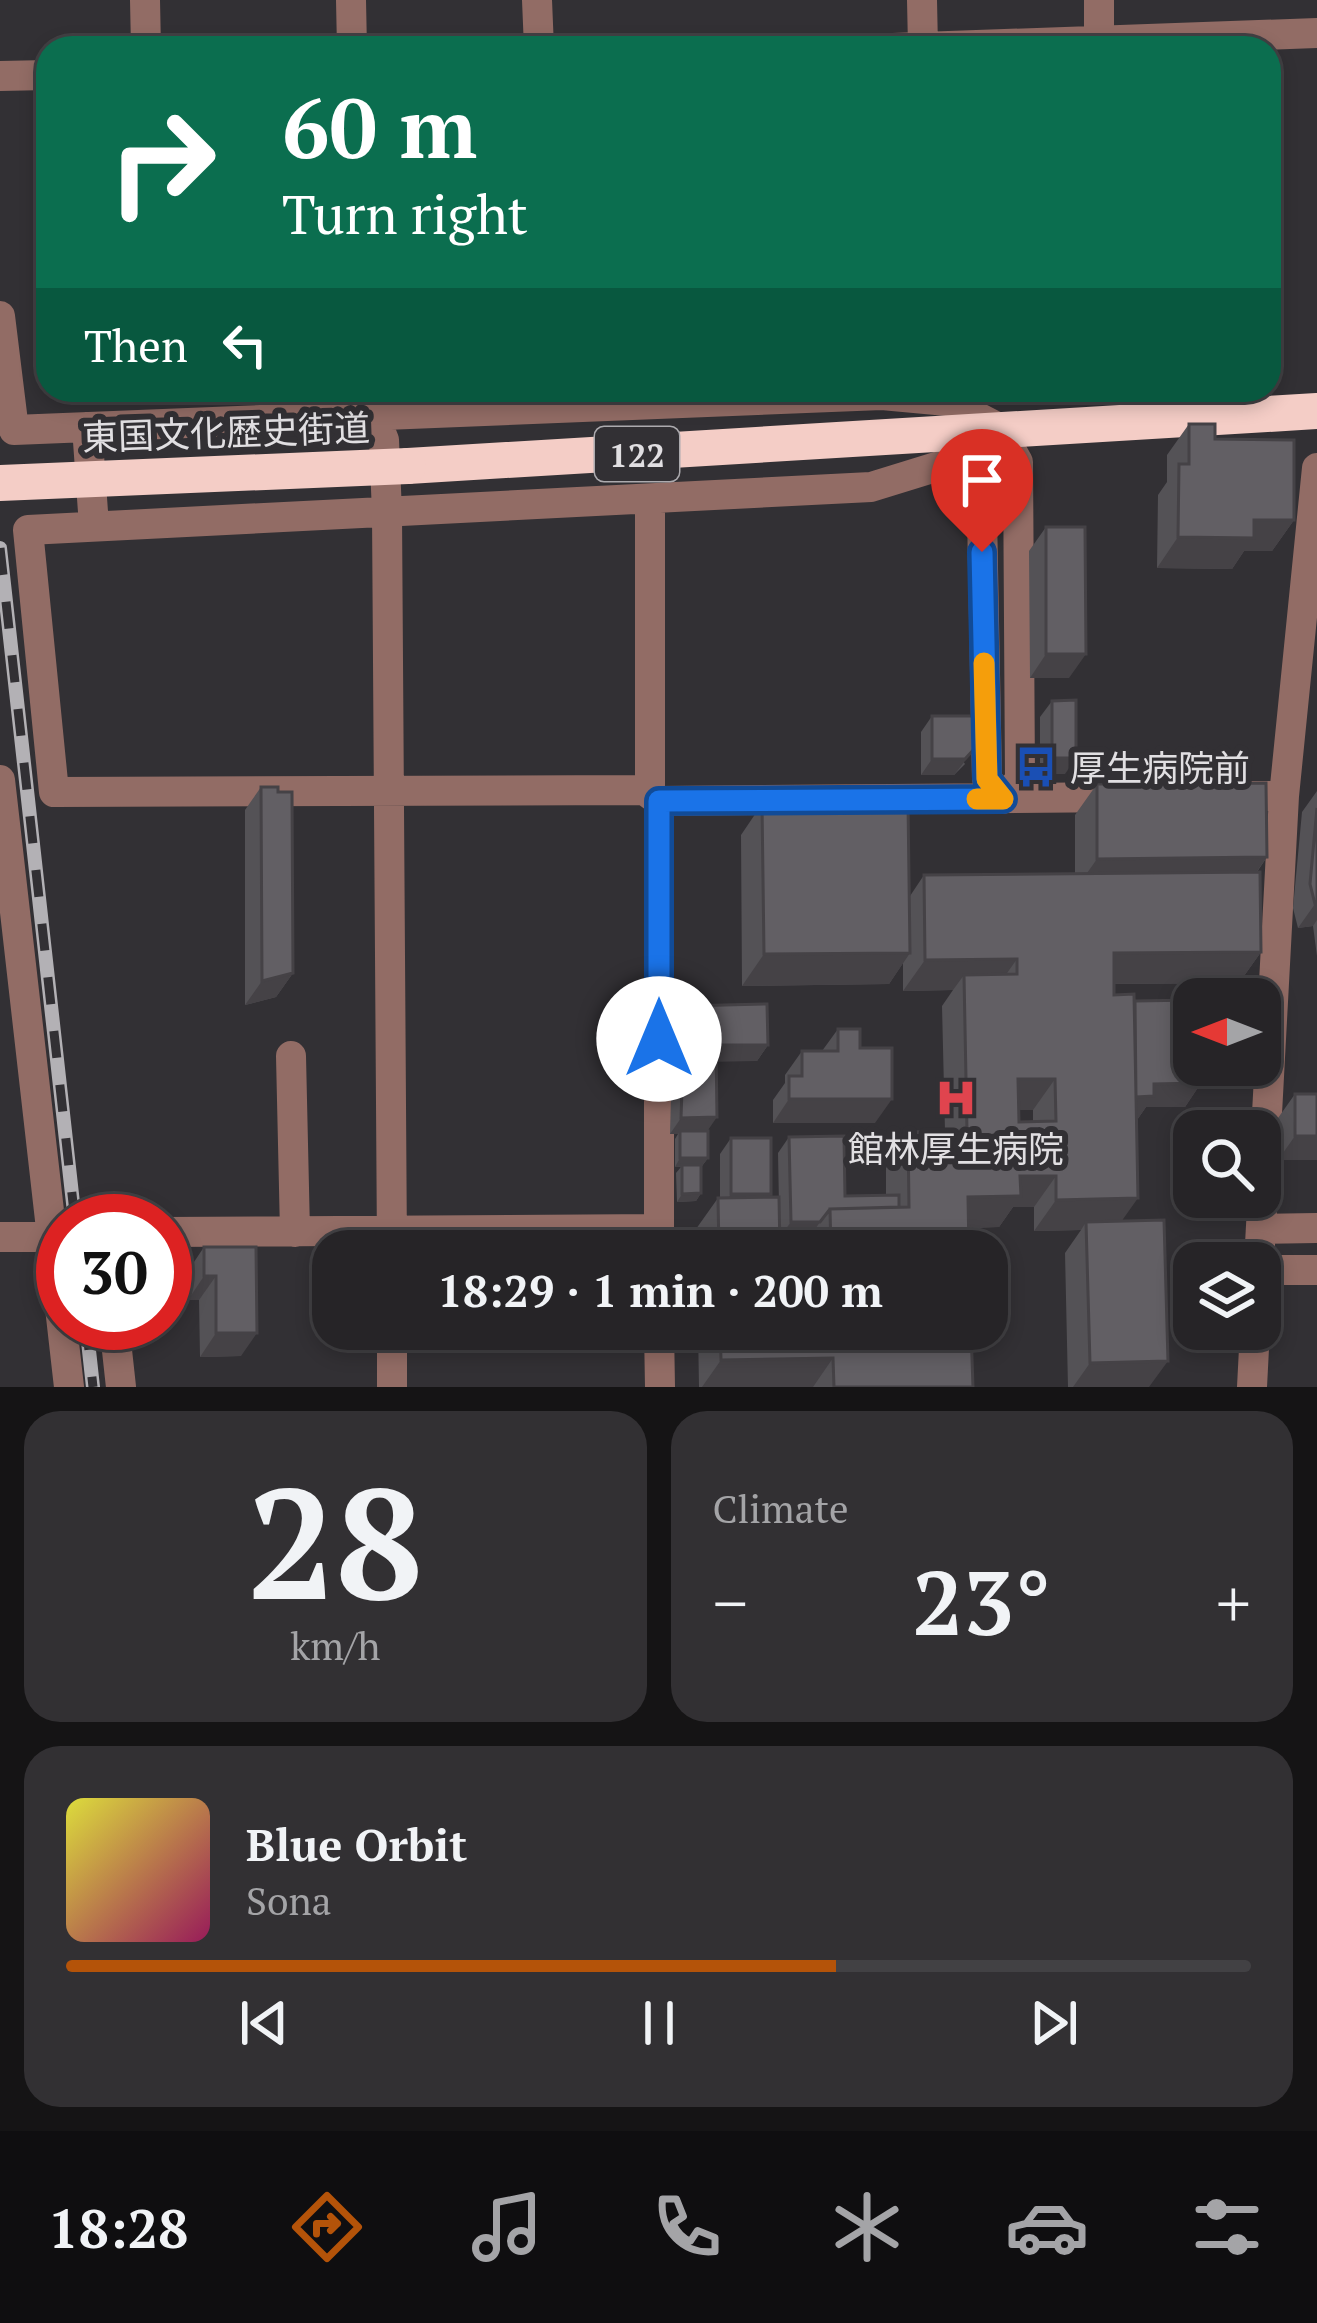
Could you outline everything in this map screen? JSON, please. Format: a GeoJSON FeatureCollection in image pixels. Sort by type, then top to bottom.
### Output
{"type":"FeatureCollection","features":[{"type":"Feature","properties":{"kind":"highway","name":"東国文化歴史街道"},"geometry":{"type":"LineString","coordinates":[[0,483],[408,466],[1317,411]]}},
{"type":"Feature","properties":{"kind":"street"},"geometry":{"type":"LineString","coordinates":[[145,0],[146,36]]}},
{"type":"Feature","properties":{"kind":"street"},"geometry":{"type":"LineString","coordinates":[[351,0],[352,36]]}},
{"type":"Feature","properties":{"kind":"street"},"geometry":{"type":"LineString","coordinates":[[537,0],[538,36]]}},
{"type":"Feature","properties":{"kind":"street"},"geometry":{"type":"LineString","coordinates":[[922,0],[923,36]]}},
{"type":"Feature","properties":{"kind":"street"},"geometry":{"type":"LineString","coordinates":[[1099,0],[1099,36]]}},
{"type":"Feature","properties":{"kind":"street"},"geometry":{"type":"LineString","coordinates":[[1258,36],[1317,33]]}},
{"type":"Feature","properties":{"kind":"street"},"geometry":{"type":"LineString","coordinates":[[0,76],[36,75]]}},
{"type":"Feature","properties":{"kind":"street"},"geometry":{"type":"LineString","coordinates":[[0,316],[14,430],[369,402],[384,440],[387,513],[392,1230]]}},
{"type":"Feature","properties":{"kind":"street"},"geometry":{"type":"LineString","coordinates":[[949,402],[999,428]]}},
{"type":"Feature","properties":{"kind":"street"},"geometry":{"type":"LineString","coordinates":[[87,427],[94,526]]}},
{"type":"Feature","properties":{"kind":"street"},"geometry":{"type":"LineString","coordinates":[[999,428],[952,462],[871,487],[28,530],[54,792],[1003,799],[1284,796]]}},
{"type":"Feature","properties":{"kind":"street"},"geometry":{"type":"LineString","coordinates":[[999,428],[981,461],[987,779],[1003,799]]}},
{"type":"Feature","properties":{"kind":"street"},"geometry":{"type":"LineString","coordinates":[[1260,1242],[1284,796],[1317,468]]}},
{"type":"Feature","properties":{"kind":"street"},"geometry":{"type":"LineString","coordinates":[[650,500],[659,1230]]}},
{"type":"Feature","properties":{"kind":"street"},"geometry":{"type":"LineString","coordinates":[[1284,796],[1296,781],[1317,781]]}},
{"type":"Feature","properties":{"kind":"street"},"geometry":{"type":"LineString","coordinates":[[0,786],[47,1194]]}},
{"type":"Feature","properties":{"kind":"street"},"geometry":{"type":"LineString","coordinates":[[292,1056],[295,1232]]}},
{"type":"Feature","properties":{"kind":"street"},"geometry":{"type":"LineString","coordinates":[[1261,1229],[1317,1228]]}},
{"type":"Feature","properties":{"kind":"street"},"geometry":{"type":"LineString","coordinates":[[192,1232],[312,1234]]}},
{"type":"Feature","properties":{"kind":"street"},"geometry":{"type":"LineString","coordinates":[[0,1237],[36,1237]]}},
{"type":"Feature","properties":{"kind":"street"},"geometry":{"type":"LineString","coordinates":[[1281,1268],[1317,1270]]}},
{"type":"Feature","properties":{"kind":"street"},"geometry":{"type":"LineString","coordinates":[[65,1350],[69,1387]]}},
{"type":"Feature","properties":{"kind":"street"},"geometry":{"type":"LineString","coordinates":[[116,1350],[121,1387]]}},
{"type":"Feature","properties":{"kind":"street"},"geometry":{"type":"LineString","coordinates":[[392,1350],[392,1387]]}},
{"type":"Feature","properties":{"kind":"street"},"geometry":{"type":"LineString","coordinates":[[659,1350],[660,1387]]}},
{"type":"Feature","properties":{"kind":"street"},"geometry":{"type":"LineString","coordinates":[[1252,1387],[1254,1350]]}},
{"type":"Feature","properties":{"kind":"building"},"geometry":{"type":"Polygon","coordinates":[[[1189,424],[1215,424],[1215,439],[1294,440],[1294,520],[1254,520],[1254,538],[1178,537],[1179,464],[1189,464],[1189,424]]]}},
{"type":"Feature","properties":{"kind":"building"},"geometry":{"type":"Polygon","coordinates":[[[1046,527],[1085,527],[1086,654],[1046,654],[1046,527]]]}},
{"type":"Feature","properties":{"kind":"building"},"geometry":{"type":"Polygon","coordinates":[[[1076,700],[1076,758],[1052,758],[1052,701],[1076,700]]]}},
{"type":"Feature","properties":{"kind":"building"},"geometry":{"type":"Polygon","coordinates":[[[932,716],[976,716],[976,747],[965,759],[932,759],[932,716]]]}},
{"type":"Feature","properties":{"kind":"building"},"geometry":{"type":"Polygon","coordinates":[[[1266,783],[1267,857],[1097,859],[1097,784],[1266,783]]]}},
{"type":"Feature","properties":{"kind":"building"},"geometry":{"type":"Polygon","coordinates":[[[261,787],[292,792],[293,973],[262,981],[261,787]]]}},
{"type":"Feature","properties":{"kind":"building"},"geometry":{"type":"Polygon","coordinates":[[[908,802],[910,953],[764,954],[762,804],[908,802]]]}},
{"type":"Feature","properties":{"kind":"building"},"geometry":{"type":"Polygon","coordinates":[[[1317,808],[1317,904],[1315,904],[1310,884],[1317,808]]]}},
{"type":"Feature","properties":{"kind":"building"},"geometry":{"type":"Polygon","coordinates":[[[1260,872],[1261,952],[1114,953],[1114,995],[1134,994],[1138,1198],[1056,1200],[1056,1176],[1020,1176],[1021,1196],[968,1197],[969,1230],[830,1230],[830,1209],[909,1207],[908,1132],[967,1131],[964,975],[1017,974],[1017,959],[925,960],[924,875],[1260,872]],[[1018,1079],[1019,1122],[1056,1121],[1055,1079],[1018,1079]]]}},
{"type":"Feature","properties":{"kind":"building"},"geometry":{"type":"Polygon","coordinates":[[[1173,1000],[1173,1084],[1154,1084],[1154,1096],[1136,1097],[1135,1001],[1173,1000]]]}},
{"type":"Feature","properties":{"kind":"building"},"geometry":{"type":"Polygon","coordinates":[[[767,1004],[768,1045],[716,1045],[717,1117],[681,1118],[685,1006],[767,1004]]]}},
{"type":"Feature","properties":{"kind":"building"},"geometry":{"type":"Polygon","coordinates":[[[838,1029],[860,1029],[860,1048],[892,1048],[892,1099],[789,1099],[789,1076],[802,1076],[802,1051],[838,1051],[838,1029]]]}},
{"type":"Feature","properties":{"kind":"building"},"geometry":{"type":"Polygon","coordinates":[[[1295,1094],[1317,1094],[1317,1136],[1295,1136],[1295,1094]]]}},
{"type":"Feature","properties":{"kind":"building"},"geometry":{"type":"Polygon","coordinates":[[[680,1131],[708,1131],[708,1158],[680,1158],[680,1131]]]}},
{"type":"Feature","properties":{"kind":"building"},"geometry":{"type":"Polygon","coordinates":[[[844,1136],[845,1196],[899,1195],[899,1207],[830,1209],[820,1222],[791,1222],[789,1137],[844,1136]]]}},
{"type":"Feature","properties":{"kind":"building"},"geometry":{"type":"Polygon","coordinates":[[[731,1138],[771,1138],[771,1194],[731,1194],[731,1138]]]}},
{"type":"Feature","properties":{"kind":"building"},"geometry":{"type":"Polygon","coordinates":[[[682,1165],[701,1165],[701,1193],[682,1194],[682,1165]]]}},
{"type":"Feature","properties":{"kind":"building"},"geometry":{"type":"Polygon","coordinates":[[[779,1197],[780,1230],[719,1230],[718,1198],[779,1197]]]}},
{"type":"Feature","properties":{"kind":"building"},"geometry":{"type":"Polygon","coordinates":[[[1164,1220],[1168,1361],[1090,1363],[1086,1222],[1164,1220]]]}},
{"type":"Feature","properties":{"kind":"building"},"geometry":{"type":"Polygon","coordinates":[[[204,1247],[256,1247],[257,1333],[216,1333],[216,1276],[204,1276],[204,1247]]]}},
{"type":"Feature","properties":{"kind":"building"},"geometry":{"type":"Polygon","coordinates":[[[721,1350],[972,1350],[973,1387],[834,1387],[833,1358],[721,1360],[721,1350]]]}},
{"type":"Feature","properties":{"kind":"railway"},"geometry":{"type":"LineString","coordinates":[[0,548],[72,1194]]}},
{"type":"Feature","properties":{"kind":"railway"},"geometry":{"type":"LineString","coordinates":[[89,1350],[93,1387]]}},
{"type":"Feature","properties":{"kind":"slow traffic"},"geometry":{"type":"LineString","coordinates":[[977,799],[1003,799],[987,779],[984,663]]}},
{"type":"Feature","properties":{"kind":"place","name":"厚生病院前"},"geometry":{"type":"Point","coordinates":[1036,767]}},
{"type":"Feature","properties":{"kind":"place","name":"館林厚生病院"},"geometry":{"type":"Point","coordinates":[956,1098]}},
{"type":"Feature","properties":{"kind":"route"},"geometry":{"type":"LineString","coordinates":[[659,1039],[659,801],[1003,799],[987,779],[982,552]]}}]}
